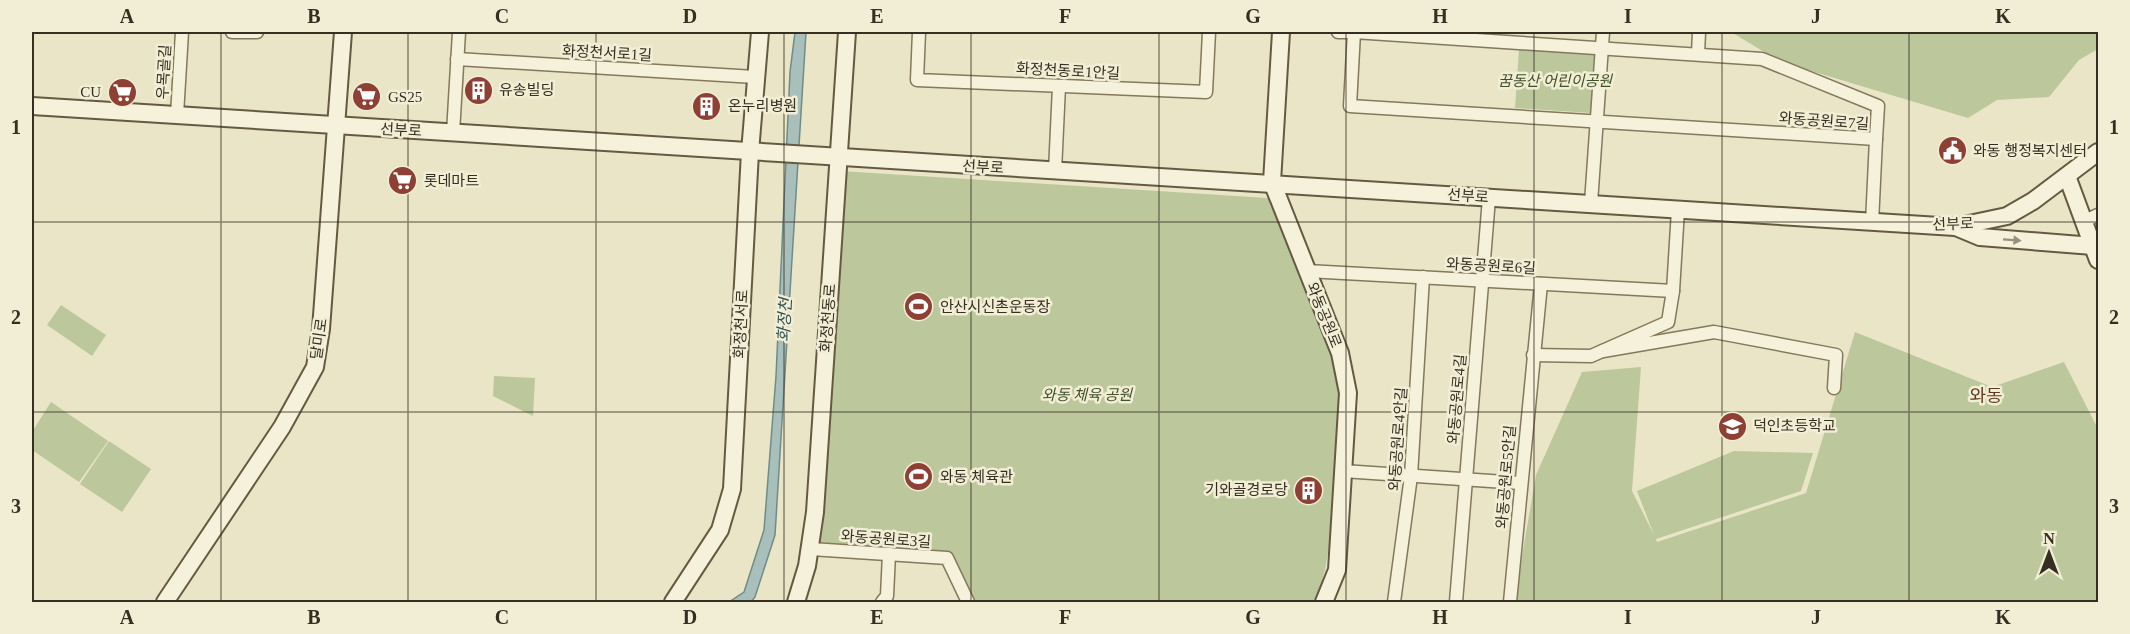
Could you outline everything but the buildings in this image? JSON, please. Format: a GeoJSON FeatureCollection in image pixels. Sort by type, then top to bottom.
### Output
{"type":"FeatureCollection","features":[{"type":"Feature","properties":{"kind":"street","name":"우목골길"},"geometry":{"type":"LineString","coordinates":[[177,115],[182,32]]}},
{"type":"Feature","properties":{"kind":"street"},"geometry":{"type":"LineString","coordinates":[[232,32],[257,32]]}},
{"type":"Feature","properties":{"kind":"street","name":"달미로"},"geometry":{"type":"LineString","coordinates":[[165,603],[282,427],[315,367],[321,329],[338,126],[343,32]]}},
{"type":"Feature","properties":{"kind":"street"},"geometry":{"type":"LineString","coordinates":[[453,133],[459,32]]}},
{"type":"Feature","properties":{"kind":"street","name":"화정천서로"},"geometry":{"type":"LineString","coordinates":[[673,603],[720,530],[732,489],[750,152],[760,32]]}},
{"type":"Feature","properties":{"kind":"street","name":"화정천동로"},"geometry":{"type":"LineString","coordinates":[[796,603],[811,549],[847,32]]}},
{"type":"Feature","properties":{"kind":"street","name":"화정천동로1안길"},"geometry":{"type":"LineString","coordinates":[[919,32],[917,80],[1206,92],[1209,32]]}},
{"type":"Feature","properties":{"kind":"street","name":"와동공원로"},"geometry":{"type":"LineString","coordinates":[[1281,32],[1272,182],[1340,353],[1348,393],[1337,570],[1324,603]]}},
{"type":"Feature","properties":{"kind":"street","name":"와동공원로7길"},"geometry":{"type":"LineString","coordinates":[[1338,32],[1354,32],[1762,58],[1878,106],[1876,139],[1350,106],[1354,32]]}},
{"type":"Feature","properties":{"kind":"street"},"geometry":{"type":"LineString","coordinates":[[1591,203],[1603,32]]}},
{"type":"Feature","properties":{"kind":"street"},"geometry":{"type":"LineString","coordinates":[[1698,54],[1699,32]]}},
{"type":"Feature","properties":{"kind":"street","name":"화정천서로1길"},"geometry":{"type":"LineString","coordinates":[[457,59],[755,77]]}},
{"type":"Feature","properties":{"kind":"street"},"geometry":{"type":"LineString","coordinates":[[1055,171],[1059,86]]}},
{"type":"Feature","properties":{"kind":"street","name":"선부로"},"geometry":{"type":"LineString","coordinates":[[32,105],[816,157],[1272,182],[1955,227],[2007,216],[2098,152]]}},
{"type":"Feature","properties":{"kind":"street"},"geometry":{"type":"LineString","coordinates":[[1872,222],[1876,139]]}},
{"type":"Feature","properties":{"kind":"street"},"geometry":{"type":"LineString","coordinates":[[1955,227],[1980,237],[2096,253],[2091,218],[2067,176]]}},
{"type":"Feature","properties":{"kind":"street","name":"와동공원로4길"},"geometry":{"type":"LineString","coordinates":[[1456,603],[1489,198]]}},
{"type":"Feature","properties":{"kind":"street"},"geometry":{"type":"LineString","coordinates":[[1533,355],[1591,356],[1668,322],[1673,291],[1678,210]]}},
{"type":"Feature","properties":{"kind":"street","name":"와동공원로6길"},"geometry":{"type":"LineString","coordinates":[[1306,271],[1673,291]]}},
{"type":"Feature","properties":{"kind":"street","name":"와동공원로4안길"},"geometry":{"type":"LineString","coordinates":[[1394,603],[1411,476],[1423,277]]}},
{"type":"Feature","properties":{"kind":"street","name":"와동공원로5안길"},"geometry":{"type":"LineString","coordinates":[[1510,603],[1541,284]]}},
{"type":"Feature","properties":{"kind":"street"},"geometry":{"type":"LineString","coordinates":[[1603,351],[1714,332],[1836,355],[1834,388]]}},
{"type":"Feature","properties":{"kind":"street"},"geometry":{"type":"LineString","coordinates":[[1344,471],[1520,483]]}},
{"type":"Feature","properties":{"kind":"street","name":"와동공원로3길"},"geometry":{"type":"LineString","coordinates":[[811,549],[947,558],[968,603]]}},
{"type":"Feature","properties":{"kind":"street"},"geometry":{"type":"LineString","coordinates":[[886,600],[889,554]]}},
{"type":"Feature","properties":{"kind":"green space"},"geometry":{"type":"Polygon","coordinates":[[[1731,32],[2098,32],[2098,49],[2079,60],[2049,97],[1997,100],[1968,118],[1781,62],[1731,32]]]}},
{"type":"Feature","properties":{"kind":"green space","name":"꿈동산 어린이공원"},"geometry":{"type":"Polygon","coordinates":[[[1519,49],[1596,54],[1591,113],[1515,108],[1519,49]]]}},
{"type":"Feature","properties":{"kind":"green space","name":"와동 체육 공원"},"geometry":{"type":"Polygon","coordinates":[[[841,171],[1285,199],[1339,381],[1342,422],[1331,535],[1316,602],[974,602],[950,555],[815,542],[841,171]]]}},
{"type":"Feature","properties":{"kind":"green space"},"geometry":{"type":"Polygon","coordinates":[[[61,305],[106,335],[92,356],[47,325],[61,305]]]}},
{"type":"Feature","properties":{"kind":"green space"},"geometry":{"type":"Polygon","coordinates":[[[1855,332],[1992,387],[2064,362],[2098,429],[2098,602],[1514,602],[1536,475],[1582,372],[1641,367],[1632,491],[1654,535],[1637,491],[1734,451],[1813,453],[1801,491],[1656,539],[1657,542],[1806,493],[1855,332]]]}},
{"type":"Feature","properties":{"kind":"green space"},"geometry":{"type":"Polygon","coordinates":[[[494,376],[535,378],[533,416],[493,396],[494,376]]]}},
{"type":"Feature","properties":{"kind":"green space"},"geometry":{"type":"Polygon","coordinates":[[[51,402],[108,441],[79,482],[32,450],[32,432],[51,402]]]}},
{"type":"Feature","properties":{"kind":"green space"},"geometry":{"type":"Polygon","coordinates":[[[109,441],[151,469],[122,512],[80,484],[109,441]]]}},
{"type":"Feature","properties":{"kind":"water","name":"화정천"},"geometry":{"type":"Polygon","coordinates":[[[795,32],[806,32],[775,535],[755,597],[751,602],[729,602],[744,592],[764,530],[776,376],[790,72],[795,32]]]}},
{"type":"Feature","properties":{"kind":"place","name":"유송빌딩"},"geometry":{"type":"Point","coordinates":[478,90]}},
{"type":"Feature","properties":{"kind":"place","name":"CU"},"geometry":{"type":"Point","coordinates":[122,92]}},
{"type":"Feature","properties":{"kind":"place","name":"GS25"},"geometry":{"type":"Point","coordinates":[367,97]}},
{"type":"Feature","properties":{"kind":"place","name":"온누리병원"},"geometry":{"type":"Point","coordinates":[707,106]}},
{"type":"Feature","properties":{"kind":"place","name":"와동 행정복지센터"},"geometry":{"type":"Point","coordinates":[1952,151]}},
{"type":"Feature","properties":{"kind":"place","name":"롯데마트"},"geometry":{"type":"Point","coordinates":[403,181]}},
{"type":"Feature","properties":{"kind":"place","name":"안산시신촌운동장"},"geometry":{"type":"Point","coordinates":[919,307]}},
{"type":"Feature","properties":{"kind":"place","name":"덕인초등학교"},"geometry":{"type":"Point","coordinates":[1732,426]}},
{"type":"Feature","properties":{"kind":"place","name":"와동 체육관"},"geometry":{"type":"Point","coordinates":[919,477]}},
{"type":"Feature","properties":{"kind":"place","name":"기와골경로당"},"geometry":{"type":"Point","coordinates":[1309,490]}},
{"type":"Feature","properties":{"kind":"district","name":"와동"},"geometry":{"type":"Point","coordinates":[1986,396]}}]}
